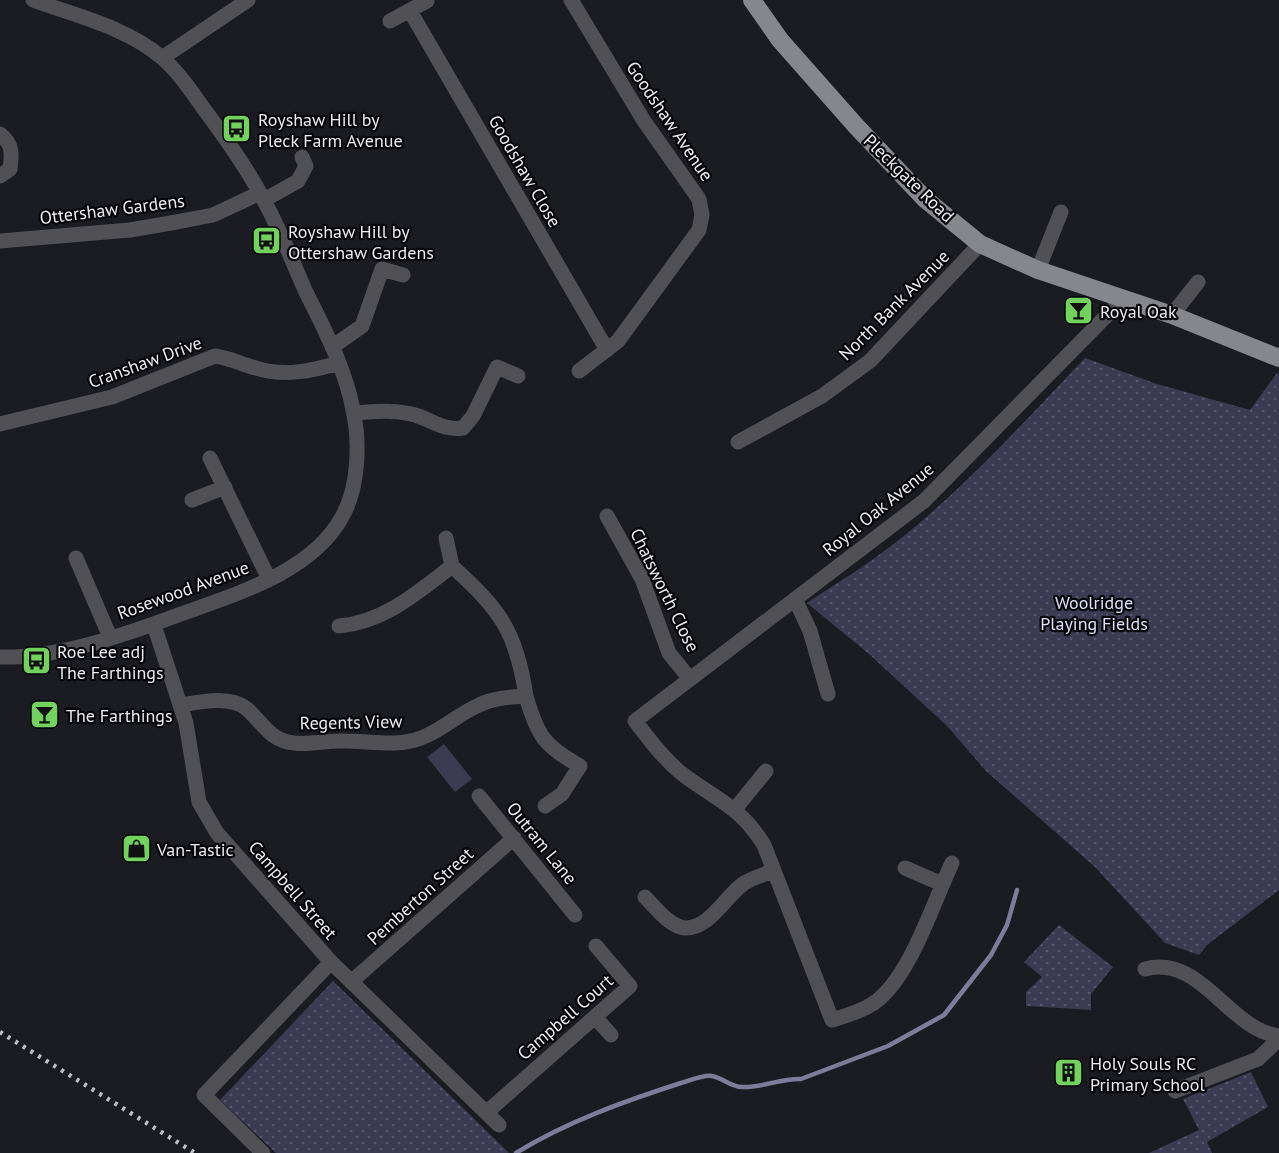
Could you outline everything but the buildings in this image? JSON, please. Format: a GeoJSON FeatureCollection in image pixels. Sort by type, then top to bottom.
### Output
{"type":"FeatureCollection","features":[{"type":"Feature","properties":{"kind":"main road","name":"Pleckgate Road"},"geometry":{"type":"LineString","coordinates":[[752,0],[780,40],[856,126],[925,199],[980,244],[1038,270],[1172,315],[1279,358]]}},
{"type":"Feature","properties":{"kind":"street","name":"Rosewood Avenue"},"geometry":{"type":"LineString","coordinates":[[0,657],[26,658],[154,625],[270,579],[323,543],[343,516],[355,477],[357,446],[354,413],[332,347],[262,197],[201,105],[162,58],[138,41],[113,29],[33,0]]}},
{"type":"Feature","properties":{"kind":"street"},"geometry":{"type":"LineString","coordinates":[[162,58],[248,0]]}},
{"type":"Feature","properties":{"kind":"street","name":"Goodshaw Avenue"},"geometry":{"type":"LineString","coordinates":[[570,0],[644,121],[699,199],[702,216],[699,230],[639,315],[618,341],[579,371]]}},
{"type":"Feature","properties":{"kind":"street"},"geometry":{"type":"LineString","coordinates":[[390,21],[427,1]]}},
{"type":"Feature","properties":{"kind":"street","name":"Goodshaw Close"},"geometry":{"type":"LineString","coordinates":[[410,10],[607,350]]}},
{"type":"Feature","properties":{"kind":"street"},"geometry":{"type":"LineString","coordinates":[[0,134],[11,146],[12,157],[10,169],[0,176]]}},
{"type":"Feature","properties":{"kind":"street","name":"Ottershaw Gardens"},"geometry":{"type":"LineString","coordinates":[[0,241],[130,230],[213,215],[298,181],[306,166],[302,156]]}},
{"type":"Feature","properties":{"kind":"street"},"geometry":{"type":"LineString","coordinates":[[1038,270],[1061,212]]}},
{"type":"Feature","properties":{"kind":"street","name":"North Bank Avenue"},"geometry":{"type":"LineString","coordinates":[[738,442],[789,416],[854,374],[914,316],[980,244]]}},
{"type":"Feature","properties":{"kind":"street"},"geometry":{"type":"LineString","coordinates":[[332,347],[362,326],[382,269],[402,275]]}},
{"type":"Feature","properties":{"kind":"street"},"geometry":{"type":"LineString","coordinates":[[1172,315],[1198,282]]}},
{"type":"Feature","properties":{"kind":"street","name":"Royal Oak Avenue"},"geometry":{"type":"LineString","coordinates":[[735,809],[676,768],[635,721],[924,501],[1122,300]]}},
{"type":"Feature","properties":{"kind":"street","name":"Cranshaw Drive"},"geometry":{"type":"LineString","coordinates":[[0,424],[112,397],[215,356],[229,358],[258,369],[287,373],[314,370],[339,363]]}},
{"type":"Feature","properties":{"kind":"street"},"geometry":{"type":"LineString","coordinates":[[354,413],[396,412],[416,415],[451,430],[463,428],[473,416],[497,367],[518,376]]}},
{"type":"Feature","properties":{"kind":"street"},"geometry":{"type":"LineString","coordinates":[[210,458],[270,579]]}},
{"type":"Feature","properties":{"kind":"street"},"geometry":{"type":"LineString","coordinates":[[192,500],[225,488]]}},
{"type":"Feature","properties":{"kind":"street","name":"Chatsworth Close"},"geometry":{"type":"LineString","coordinates":[[607,516],[642,579],[669,653],[690,679]]}},
{"type":"Feature","properties":{"kind":"street"},"geometry":{"type":"LineString","coordinates":[[446,538],[452,566],[484,595],[503,619],[516,644],[534,726],[553,750],[580,766],[562,794],[545,806]]}},
{"type":"Feature","properties":{"kind":"street","name":"Rosewood Avenue"},"geometry":{"type":"LineString","coordinates":[[76,558],[110,637]]}},
{"type":"Feature","properties":{"kind":"street"},"geometry":{"type":"LineString","coordinates":[[339,626],[358,624],[378,618],[452,566]]}},
{"type":"Feature","properties":{"kind":"street"},"geometry":{"type":"LineString","coordinates":[[795,599],[810,631],[828,694]]}},
{"type":"Feature","properties":{"kind":"street","name":"Campbell Street"},"geometry":{"type":"LineString","coordinates":[[154,625],[181,705],[194,784],[200,802],[211,822],[331,962],[499,1125]]}},
{"type":"Feature","properties":{"kind":"street","name":"Regents View"},"geometry":{"type":"LineString","coordinates":[[181,705],[207,700],[230,702],[246,708],[264,729],[278,740],[294,743],[339,741],[405,743],[422,738],[477,705],[501,698],[526,696]]}},
{"type":"Feature","properties":{"kind":"street"},"geometry":{"type":"LineString","coordinates":[[766,771],[735,809],[747,819],[760,838],[832,1020],[874,1003],[891,988],[904,970],[952,863]]}},
{"type":"Feature","properties":{"kind":"street","name":"Outram Lane"},"geometry":{"type":"LineString","coordinates":[[479,796],[575,915]]}},
{"type":"Feature","properties":{"kind":"street","name":"Pemberton Street"},"geometry":{"type":"LineString","coordinates":[[351,982],[514,838]]}},
{"type":"Feature","properties":{"kind":"street"},"geometry":{"type":"LineString","coordinates":[[905,868],[942,884]]}},
{"type":"Feature","properties":{"kind":"street"},"geometry":{"type":"LineString","coordinates":[[645,897],[671,921],[684,928],[697,926],[710,917],[726,897],[745,882],[773,871]]}},
{"type":"Feature","properties":{"kind":"street","name":"Campbell Court"},"geometry":{"type":"LineString","coordinates":[[487,1112],[630,986],[596,946]]}},
{"type":"Feature","properties":{"kind":"street"},"geometry":{"type":"LineString","coordinates":[[263,1153],[204,1095],[331,962]]}},
{"type":"Feature","properties":{"kind":"street"},"geometry":{"type":"LineString","coordinates":[[1145,969],[1160,965],[1175,969],[1223,1001],[1252,1026],[1279,1038],[1258,1059],[1175,1091]]}},
{"type":"Feature","properties":{"kind":"street"},"geometry":{"type":"LineString","coordinates":[[595,1017],[610,1035]]}},
{"type":"Feature","properties":{"kind":"green space","name":"Woolridge Playing Fields"},"geometry":{"type":"Polygon","coordinates":[[[1085,358],[1157,384],[1250,410],[1277,373],[1279,374],[1279,890],[1207,945],[1199,955],[1165,943],[1095,867],[986,771],[947,726],[869,654],[807,603],[872,560],[930,514],[1009,438],[1085,358]]]}},
{"type":"Feature","properties":{"kind":"green space"},"geometry":{"type":"Polygon","coordinates":[[[444,744],[472,779],[455,792],[427,757],[444,744]]]}},
{"type":"Feature","properties":{"kind":"green space"},"geometry":{"type":"Polygon","coordinates":[[[1059,925],[1113,967],[1091,994],[1091,1010],[1026,1006],[1026,992],[1042,977],[1024,962],[1059,925]]]}},
{"type":"Feature","properties":{"kind":"green space"},"geometry":{"type":"Polygon","coordinates":[[[333,981],[509,1153],[276,1153],[220,1100],[333,981]]]}},
{"type":"Feature","properties":{"kind":"green space"},"geometry":{"type":"Polygon","coordinates":[[[1251,1072],[1268,1107],[1207,1142],[1212,1153],[1149,1153],[1199,1130],[1183,1099],[1251,1072]]]}},
{"type":"Feature","properties":{"kind":"waterway"},"geometry":{"type":"LineString","coordinates":[[516,1153],[596,1113],[696,1078],[712,1076],[734,1086],[742,1087],[801,1079],[888,1046],[944,1015],[991,955],[1007,925],[1017,890]]}},
{"type":"Feature","properties":{"kind":"railway"},"geometry":{"type":"LineString","coordinates":[[0,1032],[195,1153]]}},
{"type":"Feature","properties":{"kind":"place","name":"Royshaw Hill by Pleck Farm Avenue"},"geometry":{"type":"Point","coordinates":[237,129]}},
{"type":"Feature","properties":{"kind":"place","name":"Royshaw Hill by Ottershaw Gardens"},"geometry":{"type":"Point","coordinates":[267,241]}},
{"type":"Feature","properties":{"kind":"place","name":"Royal Oak"},"geometry":{"type":"Point","coordinates":[1079,311]}},
{"type":"Feature","properties":{"kind":"place","name":"Roe Lee adj The Farthings"},"geometry":{"type":"Point","coordinates":[36,661]}},
{"type":"Feature","properties":{"kind":"place","name":"The Farthings"},"geometry":{"type":"Point","coordinates":[45,715]}},
{"type":"Feature","properties":{"kind":"place","name":"Van-Tastic"},"geometry":{"type":"Point","coordinates":[136,849]}},
{"type":"Feature","properties":{"kind":"place","name":"Holy Souls RC Primary School"},"geometry":{"type":"Point","coordinates":[1069,1073]}}]}
